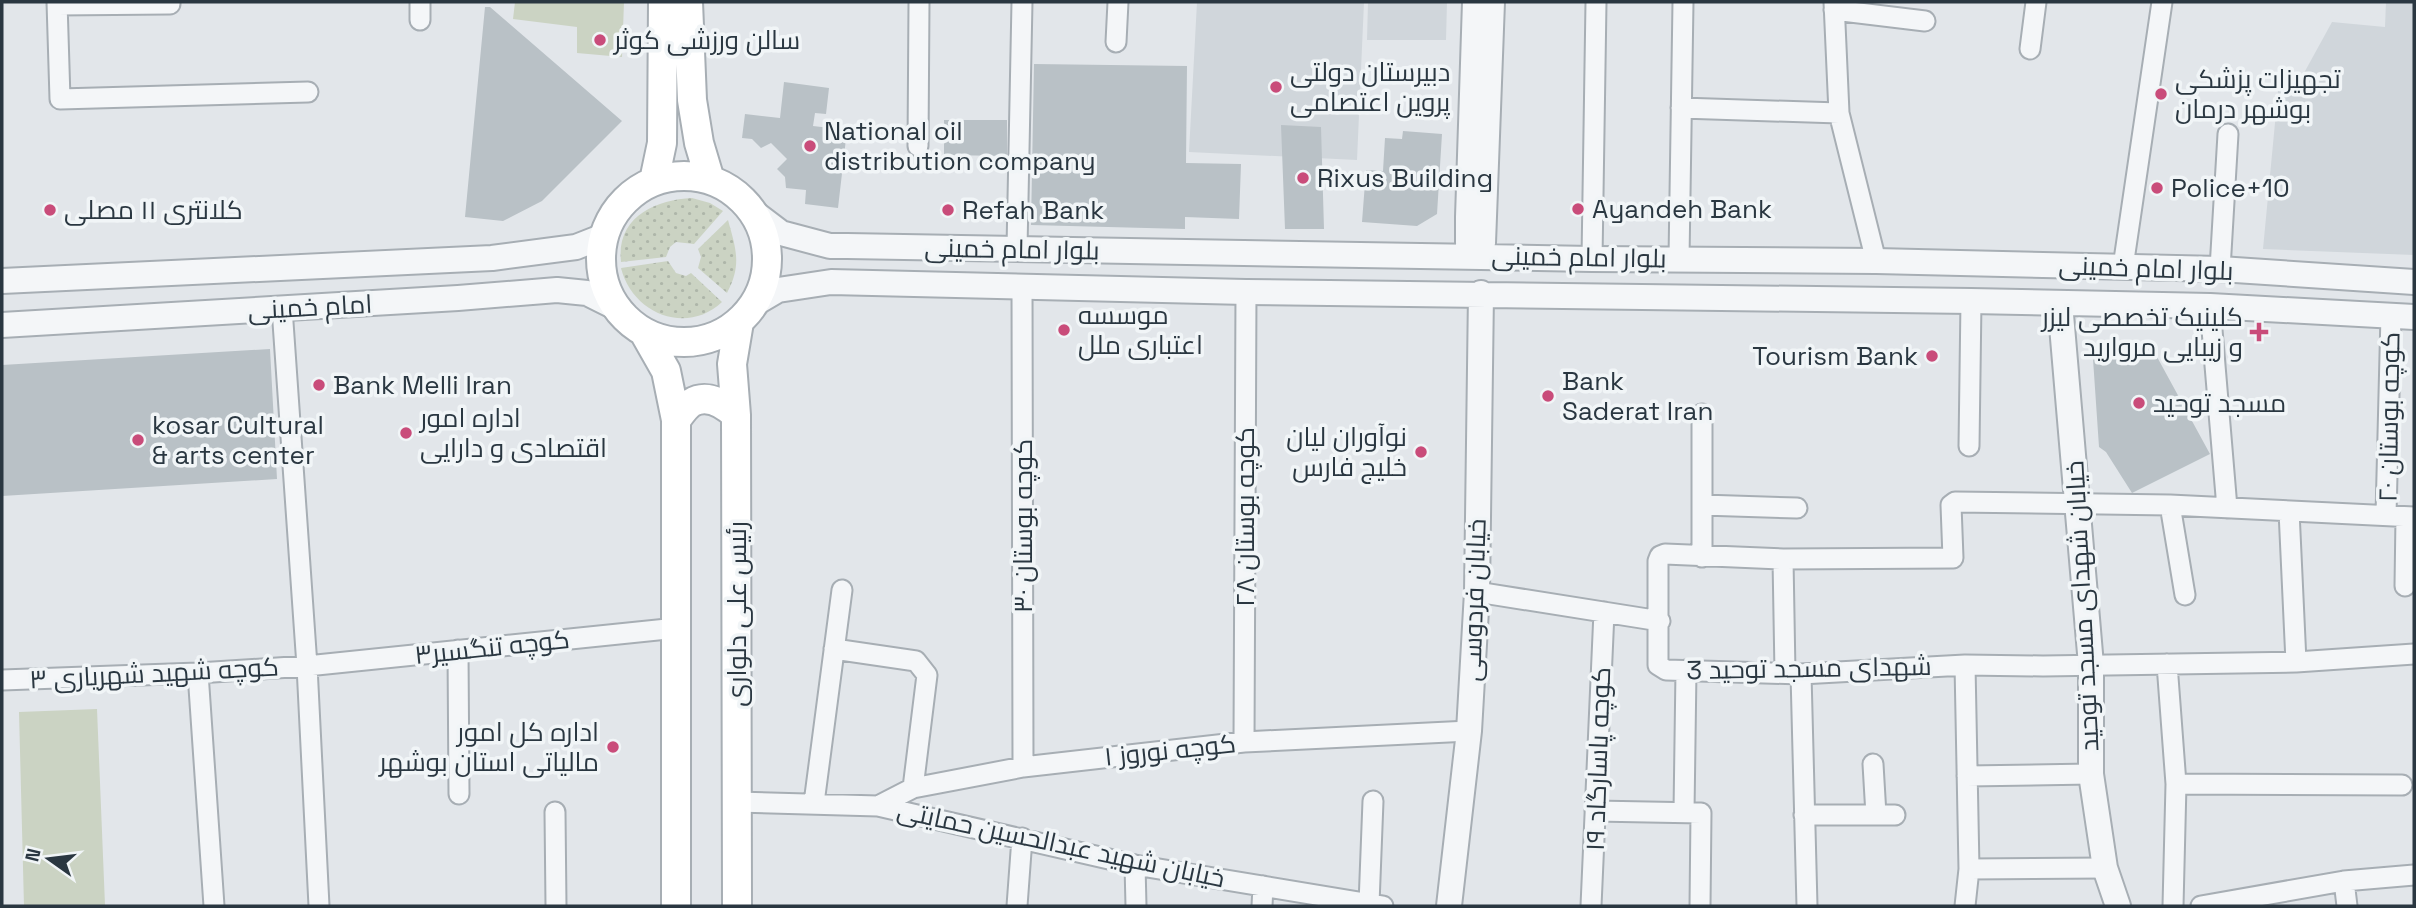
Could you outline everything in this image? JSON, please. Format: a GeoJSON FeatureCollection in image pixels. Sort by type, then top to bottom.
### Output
{"type":"FeatureCollection","features":[{"type":"Feature","properties":{"kind":"main road"},"geometry":{"type":"LineString","coordinates":[[654,181],[662,143],[663,2]]}},
{"type":"Feature","properties":{"kind":"main road"},"geometry":{"type":"LineString","coordinates":[[688,2],[692,100],[699,143],[710,180]]}},
{"type":"Feature","properties":{"kind":"main road"},"geometry":{"type":"LineString","coordinates":[[663,97],[674,109],[689,106],[692,100]]}},
{"type":"Feature","properties":{"kind":"main road"},"geometry":{"type":"LineString","coordinates":[[682,176],[710,180],[735,193],[752,211],[763,233],[767,257],[764,281],[746,313],[715,337],[688,343],[661,340],[632,325],[615,307],[604,285],[600,261],[604,236],[614,214],[630,195],[654,181],[682,176]]}},
{"type":"Feature","properties":{"kind":"main road","name":"رئیس علی دلواری"},"geometry":{"type":"LineString","coordinates":[[737,906],[736,415],[732,364],[746,313]]}},
{"type":"Feature","properties":{"kind":"main road"},"geometry":{"type":"LineString","coordinates":[[645,334],[666,371],[676,420],[676,906]]}},
{"type":"Feature","properties":{"kind":"main road"},"geometry":{"type":"LineString","coordinates":[[676,420],[691,403],[707,399],[723,403],[736,415]]}},
{"type":"Feature","properties":{"kind":"street"},"geometry":{"type":"LineString","coordinates":[[170,2],[57,4],[60,99],[308,92]]}},
{"type":"Feature","properties":{"kind":"street"},"geometry":{"type":"LineString","coordinates":[[918,146],[919,2]]}},
{"type":"Feature","properties":{"kind":"street"},"geometry":{"type":"LineString","coordinates":[[1017,248],[1023,2]]}},
{"type":"Feature","properties":{"kind":"street"},"geometry":{"type":"LineString","coordinates":[[1116,42],[1118,2]]}},
{"type":"Feature","properties":{"kind":"street"},"geometry":{"type":"LineString","coordinates":[[1475,2],[1476,217]]}},
{"type":"Feature","properties":{"kind":"street"},"geometry":{"type":"LineString","coordinates":[[1474,256],[1468,243],[1476,217],[1492,2]]}},
{"type":"Feature","properties":{"kind":"street"},"geometry":{"type":"LineString","coordinates":[[1592,259],[1596,2]]}},
{"type":"Feature","properties":{"kind":"street"},"geometry":{"type":"LineString","coordinates":[[1679,259],[1683,2]]}},
{"type":"Feature","properties":{"kind":"street"},"geometry":{"type":"LineString","coordinates":[[2031,49],[2036,2]]}},
{"type":"Feature","properties":{"kind":"street"},"geometry":{"type":"LineString","coordinates":[[2123,267],[2162,2]]}},
{"type":"Feature","properties":{"kind":"street"},"geometry":{"type":"LineString","coordinates":[[1876,261],[1839,113],[1834,6],[1925,21]]}},
{"type":"Feature","properties":{"kind":"street"},"geometry":{"type":"LineString","coordinates":[[1681,108],[1839,113]]}},
{"type":"Feature","properties":{"kind":"street"},"geometry":{"type":"LineString","coordinates":[[2220,269],[2228,134]]}},
{"type":"Feature","properties":{"kind":"street","name":"بلوار امام خمینی"},"geometry":{"type":"LineString","coordinates":[[752,211],[782,233],[830,246],[1876,261],[2220,269],[2414,282]]}},
{"type":"Feature","properties":{"kind":"street","name":"امام خمینی"},"geometry":{"type":"LineString","coordinates":[[2,281],[492,258],[576,247],[604,236]]}},
{"type":"Feature","properties":{"kind":"street"},"geometry":{"type":"LineString","coordinates":[[830,246],[819,253],[816,264],[819,276],[831,282]]}},
{"type":"Feature","properties":{"kind":"street"},"geometry":{"type":"LineString","coordinates":[[492,258],[503,263],[507,270],[507,281],[502,289],[492,296]]}},
{"type":"Feature","properties":{"kind":"street","name":"بلوار امام خمینی"},"geometry":{"type":"LineString","coordinates":[[746,313],[778,290],[831,282],[1247,292],[1481,293],[2210,306],[2403,316]]}},
{"type":"Feature","properties":{"kind":"street","name":"کوچه بوستان ۳۰"},"geometry":{"type":"LineString","coordinates":[[1022,285],[1023,767]]}},
{"type":"Feature","properties":{"kind":"street","name":"امام خمینی"},"geometry":{"type":"LineString","coordinates":[[2,324],[557,290],[587,293],[615,307]]}},
{"type":"Feature","properties":{"kind":"street","name":"کوچه بوستان ۲۸"},"geometry":{"type":"LineString","coordinates":[[1244,742],[1247,292]]}},
{"type":"Feature","properties":{"kind":"street","name":"خیابان فردوسی"},"geometry":{"type":"LineString","coordinates":[[1449,906],[1469,731],[1477,592],[1481,293]]}},
{"type":"Feature","properties":{"kind":"street"},"geometry":{"type":"LineString","coordinates":[[1969,446],[1971,301]]}},
{"type":"Feature","properties":{"kind":"street","name":"خیابان شهدای مسجد توحید"},"geometry":{"type":"LineString","coordinates":[[2060,303],[2091,665],[2091,774],[2105,868],[2118,906]]}},
{"type":"Feature","properties":{"kind":"street"},"geometry":{"type":"LineString","coordinates":[[2210,306],[2227,508]]}},
{"type":"Feature","properties":{"kind":"street"},"geometry":{"type":"LineString","coordinates":[[282,308],[307,666],[319,906]]}},
{"type":"Feature","properties":{"kind":"street","name":"کوچه بوستان ۲۰"},"geometry":{"type":"LineString","coordinates":[[2403,316],[2402,516],[2405,586]]}},
{"type":"Feature","properties":{"kind":"street"},"geometry":{"type":"LineString","coordinates":[[1702,414],[1702,557]]}},
{"type":"Feature","properties":{"kind":"street"},"geometry":{"type":"LineString","coordinates":[[1477,592],[1660,621],[1660,556],[1665,554],[1783,559],[1953,558],[1951,505],[1955,502],[2170,505],[2402,516]]}},
{"type":"Feature","properties":{"kind":"street"},"geometry":{"type":"LineString","coordinates":[[1702,505],[1797,508]]}},
{"type":"Feature","properties":{"kind":"street"},"geometry":{"type":"LineString","coordinates":[[2170,505],[2185,596]]}},
{"type":"Feature","properties":{"kind":"street"},"geometry":{"type":"LineString","coordinates":[[2289,511],[2296,662]]}},
{"type":"Feature","properties":{"kind":"street"},"geometry":{"type":"LineString","coordinates":[[1783,559],[1804,815],[1807,906]]}},
{"type":"Feature","properties":{"kind":"street"},"geometry":{"type":"LineString","coordinates":[[814,803],[842,590]]}},
{"type":"Feature","properties":{"kind":"street","name":"کوچه پاسارگاد ۱۹"},"geometry":{"type":"LineString","coordinates":[[1591,906],[1604,612]]}},
{"type":"Feature","properties":{"kind":"street","name":"شهدای مسجد توحید 3"},"geometry":{"type":"LineString","coordinates":[[1660,621],[1658,665],[1662,669],[1793,673],[1965,665],[2296,662],[2414,654]]}},
{"type":"Feature","properties":{"kind":"street","name":"کوچه تنگسیر۳"},"geometry":{"type":"LineString","coordinates":[[307,666],[677,628]]}},
{"type":"Feature","properties":{"kind":"street"},"geometry":{"type":"LineString","coordinates":[[834,649],[916,661],[923,667],[927,675],[913,788]]}},
{"type":"Feature","properties":{"kind":"street"},"geometry":{"type":"LineString","coordinates":[[458,650],[459,794]]}},
{"type":"Feature","properties":{"kind":"street"},"geometry":{"type":"LineString","coordinates":[[2167,664],[2176,784],[2173,906]]}},
{"type":"Feature","properties":{"kind":"street"},"geometry":{"type":"LineString","coordinates":[[1965,665],[1969,869],[1965,906]]}},
{"type":"Feature","properties":{"kind":"street","name":"کوچه شهید شهریاری ۳"},"geometry":{"type":"LineString","coordinates":[[2,680],[307,666]]}},
{"type":"Feature","properties":{"kind":"street"},"geometry":{"type":"LineString","coordinates":[[1684,812],[1686,670]]}},
{"type":"Feature","properties":{"kind":"street"},"geometry":{"type":"LineString","coordinates":[[198,673],[214,906]]}},
{"type":"Feature","properties":{"kind":"street","name":"کوچه نوروز ۱"},"geometry":{"type":"LineString","coordinates":[[878,806],[913,788],[1023,767],[1244,742],[1469,731]]}},
{"type":"Feature","properties":{"kind":"street"},"geometry":{"type":"LineString","coordinates":[[1804,815],[1885,815],[1873,764]]}},
{"type":"Feature","properties":{"kind":"street"},"geometry":{"type":"LineString","coordinates":[[1967,776],[2091,774]]}},
{"type":"Feature","properties":{"kind":"street"},"geometry":{"type":"LineString","coordinates":[[2176,784],[2402,785]]}},
{"type":"Feature","properties":{"kind":"street"},"geometry":{"type":"LineString","coordinates":[[1373,801],[1376,905]]}},
{"type":"Feature","properties":{"kind":"street","name":"خیابان شهید عبدالحسین حمایتی"},"geometry":{"type":"LineString","coordinates":[[737,802],[878,806],[1135,865],[1376,905]]}},
{"type":"Feature","properties":{"kind":"street"},"geometry":{"type":"LineString","coordinates":[[1595,811],[1699,812],[1702,815],[1700,906]]}},
{"type":"Feature","properties":{"kind":"street"},"geometry":{"type":"LineString","coordinates":[[555,812],[556,906]]}},
{"type":"Feature","properties":{"kind":"street"},"geometry":{"type":"LineString","coordinates":[[1017,906],[1022,838]]}},
{"type":"Feature","properties":{"kind":"street"},"geometry":{"type":"LineString","coordinates":[[1135,865],[1136,906]]}},
{"type":"Feature","properties":{"kind":"street"},"geometry":{"type":"LineString","coordinates":[[1969,869],[2105,868]]}},
{"type":"Feature","properties":{"kind":"street"},"geometry":{"type":"LineString","coordinates":[[2201,906],[2344,881],[2414,876]]}},
{"type":"Feature","properties":{"kind":"street"},"geometry":{"type":"LineString","coordinates":[[2344,881],[2347,906]]}},
{"type":"Feature","properties":{"kind":"street"},"geometry":{"type":"LineString","coordinates":[[1262,906],[1263,886]]}},
{"type":"Feature","properties":{"kind":"shaded area","name":"دبیرستان دولتی پروین اعتصامی"},"geometry":{"type":"Polygon","coordinates":[[[1197,2],[1364,2],[1357,160],[1189,152],[1197,2]]]}},
{"type":"Feature","properties":{"kind":"shaded area"},"geometry":{"type":"Polygon","coordinates":[[[1368,2],[1447,2],[1446,40],[1367,40],[1368,2]]]}},
{"type":"Feature","properties":{"kind":"shaded area"},"geometry":{"type":"Polygon","coordinates":[[[2386,2],[2414,2],[2414,255],[2263,249],[2279,81],[2304,73],[2332,22],[2385,27],[2386,2]]]}},
{"type":"Feature","properties":{"kind":"green space","name":"سالن ورزشی کوثر"},"geometry":{"type":"Polygon","coordinates":[[[515,2],[624,2],[622,57],[577,53],[577,27],[513,19],[515,2]]]}},
{"type":"Feature","properties":{"kind":"green space"},"geometry":{"type":"Polygon","coordinates":[[[692,198],[710,203],[723,211],[694,244],[676,242],[670,247],[666,257],[621,262],[621,246],[625,233],[641,214],[652,207],[692,198]]]}},
{"type":"Feature","properties":{"kind":"green space"},"geometry":{"type":"Polygon","coordinates":[[[728,220],[736,265],[727,293],[698,268],[701,257],[698,249],[728,220]]]}},
{"type":"Feature","properties":{"kind":"green space"},"geometry":{"type":"Polygon","coordinates":[[[668,261],[676,273],[686,276],[691,273],[722,302],[708,312],[693,317],[662,315],[648,307],[636,297],[627,284],[621,268],[668,261]]]}},
{"type":"Feature","properties":{"kind":"green space"},"geometry":{"type":"Polygon","coordinates":[[[97,709],[105,905],[24,906],[19,712],[97,709]]]}},
{"type":"Feature","properties":{"kind":"building"},"geometry":{"type":"Polygon","coordinates":[[[485,7],[490,7],[622,121],[542,201],[503,221],[465,217],[485,7]]]}},
{"type":"Feature","properties":{"kind":"building"},"geometry":{"type":"Polygon","coordinates":[[[1034,64],[1187,66],[1186,163],[1241,164],[1239,219],[1185,217],[1185,229],[1031,225],[1034,64]]]}},
{"type":"Feature","properties":{"kind":"building","name":"National oil distribution company"},"geometry":{"type":"Polygon","coordinates":[[[784,82],[829,88],[826,114],[815,113],[813,126],[847,130],[838,208],[805,204],[806,190],[786,188],[785,177],[777,169],[787,159],[771,143],[761,148],[752,139],[742,138],[745,114],[780,118],[784,82]]]}},
{"type":"Feature","properties":{"kind":"building"},"geometry":{"type":"Polygon","coordinates":[[[944,120],[1007,120],[1007,156],[944,155],[944,120]]]}},
{"type":"Feature","properties":{"kind":"building","name":"Rixus Building"},"geometry":{"type":"Polygon","coordinates":[[[1281,125],[1321,127],[1324,229],[1285,229],[1281,125]]]}},
{"type":"Feature","properties":{"kind":"building"},"geometry":{"type":"Polygon","coordinates":[[[1403,131],[1442,134],[1437,214],[1417,226],[1362,222],[1366,170],[1383,171],[1385,138],[1402,139],[1403,131]]]}},
{"type":"Feature","properties":{"kind":"building","name":"kosar Cultural & arts center"},"geometry":{"type":"Polygon","coordinates":[[[270,349],[277,479],[2,496],[2,365],[270,349]]]}},
{"type":"Feature","properties":{"kind":"building","name":"مسجد توحید"},"geometry":{"type":"Polygon","coordinates":[[[2156,355],[2210,454],[2132,493],[2106,452],[2099,447],[2093,359],[2156,355]]]}},
{"type":"Feature","properties":{"kind":"place","name":"سالن ورزشی کوثر"},"geometry":{"type":"Point","coordinates":[600,40]}},
{"type":"Feature","properties":{"kind":"place","name":"دبیرستان دولتی پروین اعتصامی"},"geometry":{"type":"Point","coordinates":[1276,87]}},
{"type":"Feature","properties":{"kind":"place","name":"تجهیزات پزشکی بوشهر درمان"},"geometry":{"type":"Point","coordinates":[2161,94]}},
{"type":"Feature","properties":{"kind":"place","name":"National oil distribution company"},"geometry":{"type":"Point","coordinates":[810,146]}},
{"type":"Feature","properties":{"kind":"place","name":"Rixus Building"},"geometry":{"type":"Point","coordinates":[1303,178]}},
{"type":"Feature","properties":{"kind":"place","name":"Police+10"},"geometry":{"type":"Point","coordinates":[2157,188]}},
{"type":"Feature","properties":{"kind":"place","name":"Ayandeh Bank"},"geometry":{"type":"Point","coordinates":[1578,209]}},
{"type":"Feature","properties":{"kind":"place","name":"کلانتری ۱۱ مصلی"},"geometry":{"type":"Point","coordinates":[50,210]}},
{"type":"Feature","properties":{"kind":"place","name":"Refah Bank"},"geometry":{"type":"Point","coordinates":[948,210]}},
{"type":"Feature","properties":{"kind":"place","name":"موسسه اعتباری ملل"},"geometry":{"type":"Point","coordinates":[1064,330]}},
{"type":"Feature","properties":{"kind":"place","name":"کلینیک تخصصی لیزر و زیبایی مروارید"},"geometry":{"type":"Point","coordinates":[2259,332]}},
{"type":"Feature","properties":{"kind":"place","name":"Tourism Bank"},"geometry":{"type":"Point","coordinates":[1932,356]}},
{"type":"Feature","properties":{"kind":"place","name":"Bank Melli Iran"},"geometry":{"type":"Point","coordinates":[319,385]}},
{"type":"Feature","properties":{"kind":"place","name":"Bank Saderat Iran"},"geometry":{"type":"Point","coordinates":[1548,396]}},
{"type":"Feature","properties":{"kind":"place","name":"مسجد توحید"},"geometry":{"type":"Point","coordinates":[2139,403]}},
{"type":"Feature","properties":{"kind":"place","name":"اداره امور اقتصادی و دارایی"},"geometry":{"type":"Point","coordinates":[406,433]}},
{"type":"Feature","properties":{"kind":"place","name":"kosar Cultural & arts center"},"geometry":{"type":"Point","coordinates":[138,440]}},
{"type":"Feature","properties":{"kind":"place","name":"نوآوران لیان خلیج فارس"},"geometry":{"type":"Point","coordinates":[1421,452]}},
{"type":"Feature","properties":{"kind":"place","name":"اداره کل امور مالیاتی استان بوشهر"},"geometry":{"type":"Point","coordinates":[613,747]}}]}
